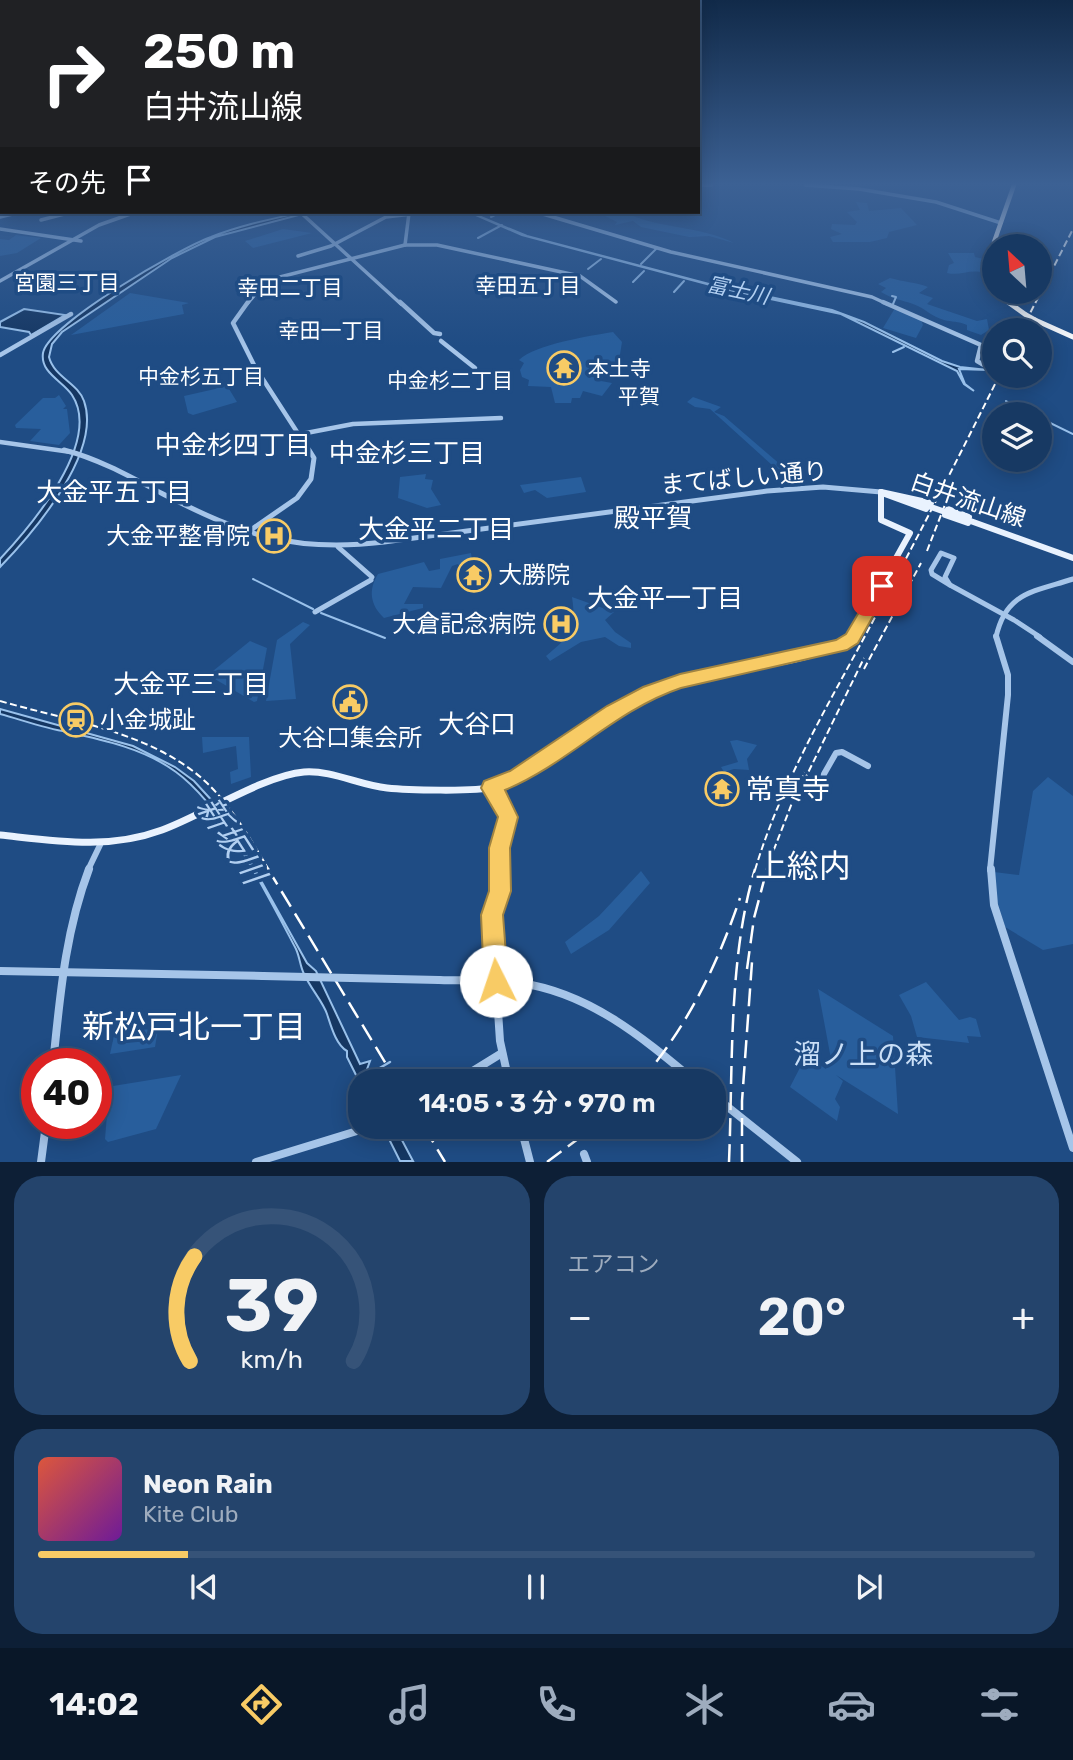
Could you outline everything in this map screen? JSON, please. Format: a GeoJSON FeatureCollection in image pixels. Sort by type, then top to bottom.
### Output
{"type":"FeatureCollection","features":[{"type":"Feature","properties":{"kind":"highway"},"geometry":{"type":"LineString","coordinates":[[1011,304],[1035,320],[1073,337]]}},
{"type":"Feature","properties":{"kind":"main road","name":"白井流山線"},"geometry":{"type":"LineString","coordinates":[[0,835],[101,843],[153,833],[302,772],[323,773],[386,788],[491,788],[517,777],[614,711],[650,692],[680,681],[826,651],[847,643],[861,626],[910,533],[881,520],[881,492],[914,501],[1073,558]]}},
{"type":"Feature","properties":{"kind":"main road"},"geometry":{"type":"LineString","coordinates":[[881,492],[929,506]]}},
{"type":"Feature","properties":{"kind":"main road"},"geometry":{"type":"LineString","coordinates":[[946,512],[984,529],[993,529]]}},
{"type":"Feature","properties":{"kind":"street"},"geometry":{"type":"LineString","coordinates":[[67,239],[81,241]]}},
{"type":"Feature","properties":{"kind":"street"},"geometry":{"type":"LineString","coordinates":[[332,239],[434,332],[440,334]]}},
{"type":"Feature","properties":{"kind":"street"},"geometry":{"type":"LineString","coordinates":[[298,256],[344,239]]}},
{"type":"Feature","properties":{"kind":"street"},"geometry":{"type":"LineString","coordinates":[[405,245],[406,239]]}},
{"type":"Feature","properties":{"kind":"street"},"geometry":{"type":"LineString","coordinates":[[630,239],[872,297],[981,345],[977,361],[982,364]]}},
{"type":"Feature","properties":{"kind":"street"},"geometry":{"type":"LineString","coordinates":[[0,281],[72,240]]}},
{"type":"Feature","properties":{"kind":"street"},"geometry":{"type":"LineString","coordinates":[[245,534],[297,498],[311,479],[314,458],[255,366],[233,320],[262,286],[271,280],[405,245],[437,245],[573,274],[589,280],[616,302]]}},
{"type":"Feature","properties":{"kind":"street"},"geometry":{"type":"LineString","coordinates":[[0,355],[71,314]]}},
{"type":"Feature","properties":{"kind":"street"},"geometry":{"type":"LineString","coordinates":[[441,341],[475,368]]}},
{"type":"Feature","properties":{"kind":"street"},"geometry":{"type":"LineString","coordinates":[[301,434],[353,424],[502,418]]}},
{"type":"Feature","properties":{"kind":"street"},"geometry":{"type":"LineString","coordinates":[[0,442],[48,447]]}},
{"type":"Feature","properties":{"kind":"street","name":"まてばしい通り"},"geometry":{"type":"LineString","coordinates":[[48,447],[87,457],[245,534],[291,545],[338,547],[550,521],[658,502],[803,487],[838,487],[881,492]]}},
{"type":"Feature","properties":{"kind":"street"},"geometry":{"type":"LineString","coordinates":[[315,612],[371,579],[338,547]]}},
{"type":"Feature","properties":{"kind":"street"},"geometry":{"type":"LineString","coordinates":[[950,586],[945,577],[954,558],[941,553],[930,572],[950,586],[1002,614],[1073,662]]}},
{"type":"Feature","properties":{"kind":"street"},"geometry":{"type":"LineString","coordinates":[[1073,579],[1017,597],[1006,606],[1002,614],[996,636],[1009,675],[990,874],[992,895],[1073,1148]]}},
{"type":"Feature","properties":{"kind":"street"},"geometry":{"type":"LineString","coordinates":[[819,795],[824,774],[836,753],[842,752],[869,766]]}},
{"type":"Feature","properties":{"kind":"street"},"geometry":{"type":"LineString","coordinates":[[491,788],[501,800],[508,817],[499,848],[500,891],[492,915],[502,1053],[506,1069]]}},
{"type":"Feature","properties":{"kind":"street"},"geometry":{"type":"LineString","coordinates":[[55,1048],[76,902],[101,843]]}},
{"type":"Feature","properties":{"kind":"street"},"geometry":{"type":"LineString","coordinates":[[0,971],[496,981],[542,988],[594,1006],[636,1033],[680,1069]]}},
{"type":"Feature","properties":{"kind":"street"},"geometry":{"type":"LineString","coordinates":[[476,1069],[502,1053]]}},
{"type":"Feature","properties":{"kind":"street"},"geometry":{"type":"LineString","coordinates":[[726,1105],[797,1161]]}},
{"type":"Feature","properties":{"kind":"street"},"geometry":{"type":"LineString","coordinates":[[256,1161],[348,1134]]}},
{"type":"Feature","properties":{"kind":"street"},"geometry":{"type":"LineString","coordinates":[[41,1161],[44,1139]]}},
{"type":"Feature","properties":{"kind":"street"},"geometry":{"type":"LineString","coordinates":[[524,1139],[530,1161]]}},
{"type":"Feature","properties":{"kind":"green space"},"geometry":{"type":"Polygon","coordinates":[[[0,239],[39,239],[17,253],[0,256],[0,239]]]}},
{"type":"Feature","properties":{"kind":"green space"},"geometry":{"type":"Polygon","coordinates":[[[251,239],[288,239],[253,248],[245,241],[251,239]]]}},
{"type":"Feature","properties":{"kind":"green space"},"geometry":{"type":"Polygon","coordinates":[[[831,239],[882,239],[870,242],[833,242],[831,239]]]}},
{"type":"Feature","properties":{"kind":"green space"},"geometry":{"type":"Polygon","coordinates":[[[948,253],[974,253],[975,257],[982,259],[980,272],[947,273],[949,265],[954,263],[948,253]]]}},
{"type":"Feature","properties":{"kind":"green space"},"geometry":{"type":"Polygon","coordinates":[[[890,278],[928,287],[919,293],[933,298],[927,304],[977,321],[982,320],[982,334],[967,330],[967,325],[940,319],[917,306],[893,298],[881,292],[886,288],[878,284],[890,278]]]}},
{"type":"Feature","properties":{"kind":"green space"},"geometry":{"type":"Polygon","coordinates":[[[130,293],[189,303],[182,305],[184,314],[71,335],[130,293]]]}},
{"type":"Feature","properties":{"kind":"green space"},"geometry":{"type":"Polygon","coordinates":[[[895,308],[921,320],[923,325],[916,338],[883,328],[895,308]]]}},
{"type":"Feature","properties":{"kind":"green space","name":"本土寺"},"geometry":{"type":"Polygon","coordinates":[[[613,332],[622,342],[618,367],[608,367],[601,381],[612,383],[602,396],[583,391],[580,398],[572,398],[571,403],[555,403],[551,387],[528,386],[529,380],[522,377],[520,370],[524,363],[519,360],[537,349],[613,332]]]}},
{"type":"Feature","properties":{"kind":"green space"},"geometry":{"type":"Polygon","coordinates":[[[226,384],[237,402],[193,415],[188,413],[184,396],[226,384]]]}},
{"type":"Feature","properties":{"kind":"green space"},"geometry":{"type":"Polygon","coordinates":[[[59,395],[66,406],[63,409],[67,409],[70,433],[59,445],[30,441],[41,429],[16,428],[15,425],[43,398],[55,398],[59,395]]]}},
{"type":"Feature","properties":{"kind":"green space"},"geometry":{"type":"Polygon","coordinates":[[[693,397],[721,407],[714,412],[724,416],[803,484],[794,485],[710,409],[695,407],[687,402],[693,397]]]}},
{"type":"Feature","properties":{"kind":"green space"},"geometry":{"type":"Polygon","coordinates":[[[426,474],[425,479],[433,480],[431,489],[441,505],[427,508],[398,498],[400,477],[426,474]]]}},
{"type":"Feature","properties":{"kind":"green space"},"geometry":{"type":"Polygon","coordinates":[[[581,477],[586,492],[547,498],[535,490],[524,493],[520,485],[581,477]]]}},
{"type":"Feature","properties":{"kind":"green space"},"geometry":{"type":"Polygon","coordinates":[[[471,553],[472,560],[465,562],[466,567],[461,569],[458,564],[452,566],[441,588],[413,587],[404,604],[423,604],[423,608],[384,618],[373,603],[373,586],[378,574],[424,562],[429,571],[440,569],[440,559],[471,553]]]}},
{"type":"Feature","properties":{"kind":"green space"},"geometry":{"type":"Polygon","coordinates":[[[572,597],[614,612],[605,620],[615,632],[631,643],[631,648],[619,646],[605,637],[581,642],[550,661],[546,656],[570,631],[573,617],[572,597]]]}},
{"type":"Feature","properties":{"kind":"green space"},"geometry":{"type":"Polygon","coordinates":[[[303,622],[310,625],[290,644],[296,699],[266,701],[277,640],[303,622]]]}},
{"type":"Feature","properties":{"kind":"green space"},"geometry":{"type":"Polygon","coordinates":[[[250,641],[267,648],[257,701],[254,702],[208,675],[250,641]]]}},
{"type":"Feature","properties":{"kind":"green space"},"geometry":{"type":"Polygon","coordinates":[[[202,737],[249,737],[251,777],[231,784],[230,772],[238,769],[236,746],[203,753],[202,737]]]}},
{"type":"Feature","properties":{"kind":"green space"},"geometry":{"type":"Polygon","coordinates":[[[730,741],[757,745],[747,759],[749,770],[734,769],[724,772],[721,767],[738,762],[730,741]]]}},
{"type":"Feature","properties":{"kind":"green space"},"geometry":{"type":"Polygon","coordinates":[[[1048,777],[1073,796],[1073,944],[1043,950],[1005,927],[995,894],[994,872],[1019,875],[1033,791],[1048,777]]]}},
{"type":"Feature","properties":{"kind":"green space"},"geometry":{"type":"Polygon","coordinates":[[[641,871],[650,883],[609,930],[571,954],[565,942],[599,916],[641,871]]]}},
{"type":"Feature","properties":{"kind":"green space"},"geometry":{"type":"Polygon","coordinates":[[[926,982],[959,1020],[970,1017],[976,1019],[981,1037],[967,1036],[969,1043],[917,1037],[911,1016],[899,995],[926,982]]]}},
{"type":"Feature","properties":{"kind":"green space","name":"溜ノ上の森"},"geometry":{"type":"Polygon","coordinates":[[[818,989],[893,1036],[898,1114],[836,1075],[843,1081],[835,1099],[840,1107],[837,1121],[790,1087],[806,1056],[826,1069],[831,1059],[818,989]]]}},
{"type":"Feature","properties":{"kind":"green space"},"geometry":{"type":"Polygon","coordinates":[[[158,1029],[155,1047],[112,1054],[115,1031],[158,1029]]]}},
{"type":"Feature","properties":{"kind":"green space"},"geometry":{"type":"Polygon","coordinates":[[[181,1075],[156,1129],[108,1142],[105,1139],[112,1139],[113,1086],[181,1075]]]}},
{"type":"Feature","properties":{"kind":"shaded area"},"geometry":{"type":"Polygon","coordinates":[[[210,239],[172,258],[62,332],[52,344],[49,357],[52,364],[77,389],[84,401],[87,421],[83,443],[62,490],[47,512],[0,567],[0,559],[59,483],[71,459],[78,436],[79,414],[72,395],[48,371],[43,360],[43,353],[50,340],[90,306],[117,288],[195,244],[210,239]]]}},
{"type":"Feature","properties":{"kind":"shaded area"},"geometry":{"type":"Polygon","coordinates":[[[538,239],[709,284],[832,310],[864,322],[942,361],[960,367],[982,369],[959,369],[965,384],[974,391],[964,384],[957,371],[841,314],[733,291],[538,239]]]}},
{"type":"Feature","properties":{"kind":"shaded area"},"geometry":{"type":"Polygon","coordinates":[[[24,309],[65,315],[31,335],[29,332],[0,327],[0,322],[24,309]]]}},
{"type":"Feature","properties":{"kind":"shaded area"},"geometry":{"type":"Polygon","coordinates":[[[0,709],[133,746],[175,767],[194,781],[231,827],[307,963],[316,971],[360,1064],[370,1061],[367,1069],[353,1069],[347,1051],[337,1040],[325,1009],[304,974],[296,949],[244,854],[228,829],[194,787],[164,764],[138,751],[0,714],[0,709]]]}},
{"type":"Feature","properties":{"kind":"shaded area"},"geometry":{"type":"Polygon","coordinates":[[[389,1139],[401,1139],[413,1161],[400,1161],[389,1139]]]}},
{"type":"Feature","properties":{"kind":"waterway"},"geometry":{"type":"LineString","coordinates":[[641,264],[656,249]]}},
{"type":"Feature","properties":{"kind":"waterway"},"geometry":{"type":"LineString","coordinates":[[588,269],[601,259]]}},
{"type":"Feature","properties":{"kind":"waterway"},"geometry":{"type":"LineString","coordinates":[[633,282],[644,271]]}},
{"type":"Feature","properties":{"kind":"waterway"},"geometry":{"type":"LineString","coordinates":[[674,292],[684,281]]}},
{"type":"Feature","properties":{"kind":"waterway"},"geometry":{"type":"LineString","coordinates":[[892,296],[896,297],[893,304]]}},
{"type":"Feature","properties":{"kind":"waterway"},"geometry":{"type":"LineString","coordinates":[[893,352],[904,347]]}},
{"type":"Feature","properties":{"kind":"waterway"},"geometry":{"type":"LineString","coordinates":[[1052,424],[1073,434]]}},
{"type":"Feature","properties":{"kind":"waterway"},"geometry":{"type":"LineString","coordinates":[[253,579],[313,609]]}},
{"type":"Feature","properties":{"kind":"waterway"},"geometry":{"type":"LineString","coordinates":[[321,613],[385,638]]}},
{"type":"Feature","properties":{"kind":"waterway"},"geometry":{"type":"LineString","coordinates":[[378,1069],[390,1062]]}},
{"type":"Feature","properties":{"kind":"railway"},"geometry":{"type":"LineString","coordinates":[[1028,318],[1068,239]]}},
{"type":"Feature","properties":{"kind":"railway"},"geometry":{"type":"LineString","coordinates":[[755,870],[777,809],[804,750],[993,388]]}},
{"type":"Feature","properties":{"kind":"railway"},"geometry":{"type":"LineString","coordinates":[[927,551],[946,502]]}},
{"type":"Feature","properties":{"kind":"railway"},"geometry":{"type":"LineString","coordinates":[[864,669],[921,563]]}},
{"type":"Feature","properties":{"kind":"railway"},"geometry":{"type":"LineString","coordinates":[[804,781],[864,658]]}},
{"type":"Feature","properties":{"kind":"railway"},"geometry":{"type":"LineString","coordinates":[[0,701],[109,730],[162,751],[207,783],[225,803],[269,870]]}},
{"type":"Feature","properties":{"kind":"railway"},"geometry":{"type":"LineString","coordinates":[[766,870],[804,772]]}},
{"type":"Feature","properties":{"kind":"railway"},"geometry":{"type":"LineString","coordinates":[[268,869],[389,1069]]}},
{"type":"Feature","properties":{"kind":"railway"},"geometry":{"type":"LineString","coordinates":[[729,1162],[736,976],[746,903],[755,869]]}},
{"type":"Feature","properties":{"kind":"railway"},"geometry":{"type":"LineString","coordinates":[[747,969],[754,918],[767,869]]}},
{"type":"Feature","properties":{"kind":"railway"},"geometry":{"type":"LineString","coordinates":[[651,1069],[699,995],[740,898]]}},
{"type":"Feature","properties":{"kind":"railway"},"geometry":{"type":"LineString","coordinates":[[742,1162],[742,1101],[752,962]]}},
{"type":"Feature","properties":{"kind":"railway"},"geometry":{"type":"LineString","coordinates":[[431,1139],[445,1162]]}},
{"type":"Feature","properties":{"kind":"railway"},"geometry":{"type":"LineString","coordinates":[[547,1162],[578,1139]]}},
{"type":"Feature","properties":{"kind":"place","name":"本土寺"},"geometry":{"type":"Point","coordinates":[564,368]}},
{"type":"Feature","properties":{"kind":"place","name":"大金平整骨院"},"geometry":{"type":"Point","coordinates":[274,536]}},
{"type":"Feature","properties":{"kind":"place","name":"大勝院"},"geometry":{"type":"Point","coordinates":[474,575]}},
{"type":"Feature","properties":{"kind":"place","name":"大倉記念病院"},"geometry":{"type":"Point","coordinates":[561,624]}},
{"type":"Feature","properties":{"kind":"place","name":"大谷口集会所"},"geometry":{"type":"Point","coordinates":[350,702]}},
{"type":"Feature","properties":{"kind":"place","name":"小金城趾"},"geometry":{"type":"Point","coordinates":[76,720]}},
{"type":"Feature","properties":{"kind":"place","name":"常真寺"},"geometry":{"type":"Point","coordinates":[722,789]}},
{"type":"Feature","properties":{"kind":"district","name":"宮園三丁目"},"geometry":{"type":"Point","coordinates":[67,282]}},
{"type":"Feature","properties":{"kind":"district","name":"幸田五丁目"},"geometry":{"type":"Point","coordinates":[528,285]}},
{"type":"Feature","properties":{"kind":"district","name":"幸田二丁目"},"geometry":{"type":"Point","coordinates":[290,287]}},
{"type":"Feature","properties":{"kind":"district","name":"幸田一丁目"},"geometry":{"type":"Point","coordinates":[331,330]}},
{"type":"Feature","properties":{"kind":"district","name":"中金杉五丁目"},"geometry":{"type":"Point","coordinates":[201,376]}},
{"type":"Feature","properties":{"kind":"district","name":"中金杉二丁目"},"geometry":{"type":"Point","coordinates":[450,380]}},
{"type":"Feature","properties":{"kind":"district","name":"平賀"},"geometry":{"type":"Point","coordinates":[639,396]}},
{"type":"Feature","properties":{"kind":"district","name":"中金杉四丁目"},"geometry":{"type":"Point","coordinates":[233,445]}},
{"type":"Feature","properties":{"kind":"district","name":"中金杉三丁目"},"geometry":{"type":"Point","coordinates":[407,453]}},
{"type":"Feature","properties":{"kind":"district","name":"大金平五丁目"},"geometry":{"type":"Point","coordinates":[114,492]}},
{"type":"Feature","properties":{"kind":"district","name":"殿平賀"},"geometry":{"type":"Point","coordinates":[653,518]}},
{"type":"Feature","properties":{"kind":"district","name":"大金平二丁目"},"geometry":{"type":"Point","coordinates":[436,529]}},
{"type":"Feature","properties":{"kind":"district","name":"大金平一丁目"},"geometry":{"type":"Point","coordinates":[665,598]}},
{"type":"Feature","properties":{"kind":"district","name":"大金平三丁目"},"geometry":{"type":"Point","coordinates":[191,684]}},
{"type":"Feature","properties":{"kind":"district","name":"大谷口"},"geometry":{"type":"Point","coordinates":[477,724]}},
{"type":"Feature","properties":{"kind":"district","name":"上総内"},"geometry":{"type":"Point","coordinates":[803,866]}},
{"type":"Feature","properties":{"kind":"district","name":"新松戸北一丁目"},"geometry":{"type":"Point","coordinates":[194,1027]}},
{"type":"Feature","properties":{"kind":"route"},"geometry":{"type":"LineString","coordinates":[[496,981],[492,915],[500,891],[499,848],[508,817],[501,800],[491,788],[517,777],[614,711],[666,685],[819,653],[847,643],[861,626],[882,586]]}},
{"type":"Feature","properties":{"kind":"water label","name":"富士川"},"geometry":{"type":"Point","coordinates":[738,290]}},
{"type":"Feature","properties":{"kind":"water label","name":"新坂川"},"geometry":{"type":"Point","coordinates":[231,840]}}]}
